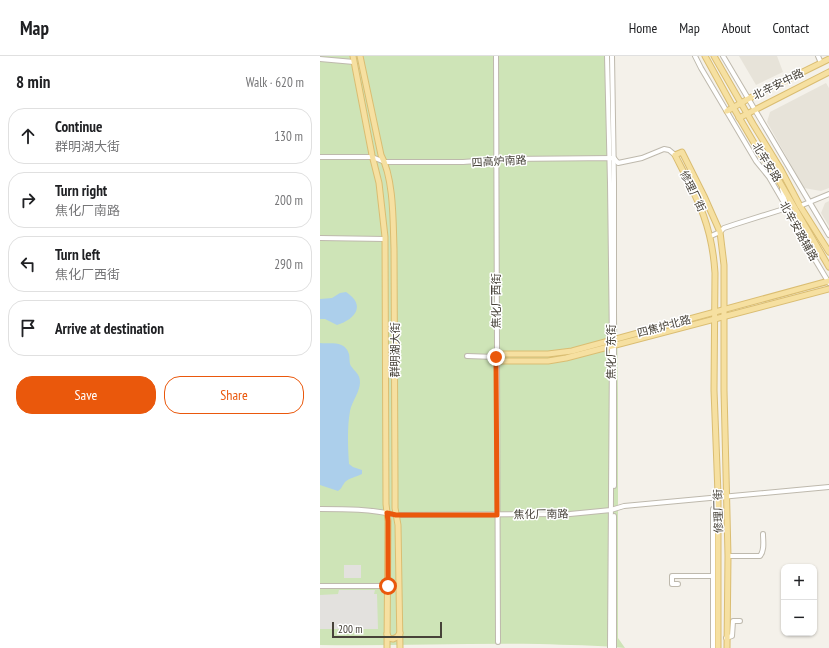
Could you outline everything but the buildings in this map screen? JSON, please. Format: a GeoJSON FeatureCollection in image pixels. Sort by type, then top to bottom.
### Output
{"type":"FeatureCollection","features":[{"type":"Feature","properties":{"kind":"main road","name":"群明湖大街"},"geometry":{"type":"LineString","coordinates":[[360,56],[381,155],[385,162],[393,213],[395,484],[396,515],[398,525],[400,648]]}},
{"type":"Feature","properties":{"kind":"main road","name":"北辛安路"},"geometry":{"type":"LineString","coordinates":[[705,56],[739,118],[782,185],[829,267]]}},
{"type":"Feature","properties":{"kind":"main road","name":"北辛安路"},"geometry":{"type":"LineString","coordinates":[[714,56],[746,113],[780,168],[800,206],[829,252]]}},
{"type":"Feature","properties":{"kind":"main road","name":"群明湖大街"},"geometry":{"type":"LineString","coordinates":[[353,59],[372,157],[379,183],[385,239],[386,504],[388,521],[387,648]]}},
{"type":"Feature","properties":{"kind":"main road","name":"北辛安中路"},"geometry":{"type":"LineString","coordinates":[[727,111],[829,59]]}},
{"type":"Feature","properties":{"kind":"main road","name":"北辛安中路"},"geometry":{"type":"LineString","coordinates":[[739,118],[746,113],[828,74]]}},
{"type":"Feature","properties":{"kind":"main road","name":"修理厂街"},"geometry":{"type":"LineString","coordinates":[[718,648],[718,496],[714,390],[714,254],[711,236],[699,201],[675,155],[682,152],[720,232],[724,265],[724,390],[728,556],[726,638]]}},
{"type":"Feature","properties":{"kind":"main road","name":"四焦炉北路"},"geometry":{"type":"LineString","coordinates":[[496,357],[548,354],[583,348],[829,281]]}},
{"type":"Feature","properties":{"kind":"main road","name":"四焦炉北路"},"geometry":{"type":"LineString","coordinates":[[496,357],[548,361],[581,355],[724,316],[829,290]]}},
{"type":"Feature","properties":{"kind":"main road"},"geometry":{"type":"LineString","coordinates":[[387,633],[389,638],[393,639],[400,633]]}},
{"type":"Feature","properties":{"kind":"main road"},"geometry":{"type":"LineString","coordinates":[[726,638],[727,648]]}},
{"type":"Feature","properties":{"kind":"street","name":"焦化厂西街"},"geometry":{"type":"LineString","coordinates":[[496,56],[495,160],[498,642]]}},
{"type":"Feature","properties":{"kind":"street","name":"焦化厂东街"},"geometry":{"type":"LineString","coordinates":[[607,56],[611,158]]}},
{"type":"Feature","properties":{"kind":"street","name":"焦化厂东街"},"geometry":{"type":"LineString","coordinates":[[610,648],[613,346],[611,158],[612,56]]}},
{"type":"Feature","properties":{"kind":"street","name":"北辛安路辅路"},"geometry":{"type":"LineString","coordinates":[[696,56],[756,160],[769,177],[787,208],[799,233],[829,281]]}},
{"type":"Feature","properties":{"kind":"street"},"geometry":{"type":"LineString","coordinates":[[723,56],[829,235]]}},
{"type":"Feature","properties":{"kind":"street"},"geometry":{"type":"LineString","coordinates":[[818,56],[821,63]]}},
{"type":"Feature","properties":{"kind":"street"},"geometry":{"type":"LineString","coordinates":[[320,59],[353,59]]}},
{"type":"Feature","properties":{"kind":"street","name":"四高炉南路"},"geometry":{"type":"LineString","coordinates":[[385,162],[463,162],[611,158],[618,163],[650,155],[664,149],[669,150],[675,155]]}},
{"type":"Feature","properties":{"kind":"street"},"geometry":{"type":"LineString","coordinates":[[320,157],[372,157],[385,162]]}},
{"type":"Feature","properties":{"kind":"street"},"geometry":{"type":"LineString","coordinates":[[711,236],[720,232],[724,228],[787,208],[782,185]]}},
{"type":"Feature","properties":{"kind":"street"},"geometry":{"type":"LineString","coordinates":[[800,206],[829,194]]}},
{"type":"Feature","properties":{"kind":"street"},"geometry":{"type":"LineString","coordinates":[[320,238],[385,239]]}},
{"type":"Feature","properties":{"kind":"street"},"geometry":{"type":"LineString","coordinates":[[467,356],[496,357]]}},
{"type":"Feature","properties":{"kind":"street","name":"焦化厂南路"},"geometry":{"type":"LineString","coordinates":[[320,509],[348,509],[396,515],[570,514],[612,510],[624,506],[718,496],[829,487]]}},
{"type":"Feature","properties":{"kind":"street"},"geometry":{"type":"LineString","coordinates":[[713,509],[713,648]]}},
{"type":"Feature","properties":{"kind":"street","name":"焦化厂东街"},"geometry":{"type":"LineString","coordinates":[[612,510],[614,648]]}},
{"type":"Feature","properties":{"kind":"street"},"geometry":{"type":"LineString","coordinates":[[728,556],[760,556],[763,549],[763,534]]}},
{"type":"Feature","properties":{"kind":"street"},"geometry":{"type":"LineString","coordinates":[[678,584],[672,584],[672,576],[713,576]]}},
{"type":"Feature","properties":{"kind":"street"},"geometry":{"type":"LineString","coordinates":[[320,586],[388,586]]}},
{"type":"Feature","properties":{"kind":"street"},"geometry":{"type":"LineString","coordinates":[[726,638],[732,636],[733,621],[740,621]]}},
{"type":"Feature","properties":{"kind":"shaded area"},"geometry":{"type":"Polygon","coordinates":[[[739,56],[777,56],[783,72],[756,85],[739,56]]]}},
{"type":"Feature","properties":{"kind":"shaded area"},"geometry":{"type":"Polygon","coordinates":[[[826,83],[829,88],[829,188],[821,191],[804,188],[767,122],[770,112],[826,83]]]}},
{"type":"Feature","properties":{"kind":"shaded area"},"geometry":{"type":"Polygon","coordinates":[[[829,201],[829,226],[821,213],[825,203],[829,201]]]}},
{"type":"Feature","properties":{"kind":"shaded area"},"geometry":{"type":"Polygon","coordinates":[[[344,565],[361,565],[361,578],[344,578],[344,565]]]}},
{"type":"Feature","properties":{"kind":"shaded area"},"geometry":{"type":"Polygon","coordinates":[[[339,590],[375,590],[374,594],[377,594],[378,629],[320,629],[320,595],[338,594],[339,590]]]}},
{"type":"Feature","properties":{"kind":"green space"},"geometry":{"type":"Polygon","coordinates":[[[320,56],[614,56],[618,395],[618,638],[625,648],[539,644],[320,645],[320,56]]]}},
{"type":"Feature","properties":{"kind":"water"},"geometry":{"type":"Polygon","coordinates":[[[346,292],[356,302],[357,307],[353,315],[349,319],[337,325],[325,319],[320,319],[320,299],[332,298],[340,293],[346,292]]]}},
{"type":"Feature","properties":{"kind":"water"},"geometry":{"type":"Polygon","coordinates":[[[320,343],[337,344],[344,347],[349,354],[350,365],[360,379],[360,386],[350,411],[348,424],[348,444],[349,464],[362,470],[362,474],[345,482],[338,491],[320,485],[320,343]]]}},
{"type":"Feature","properties":{"kind":"route"},"geometry":{"type":"LineString","coordinates":[[388,586],[387,513],[396,515],[497,515],[496,357]]}}]}
